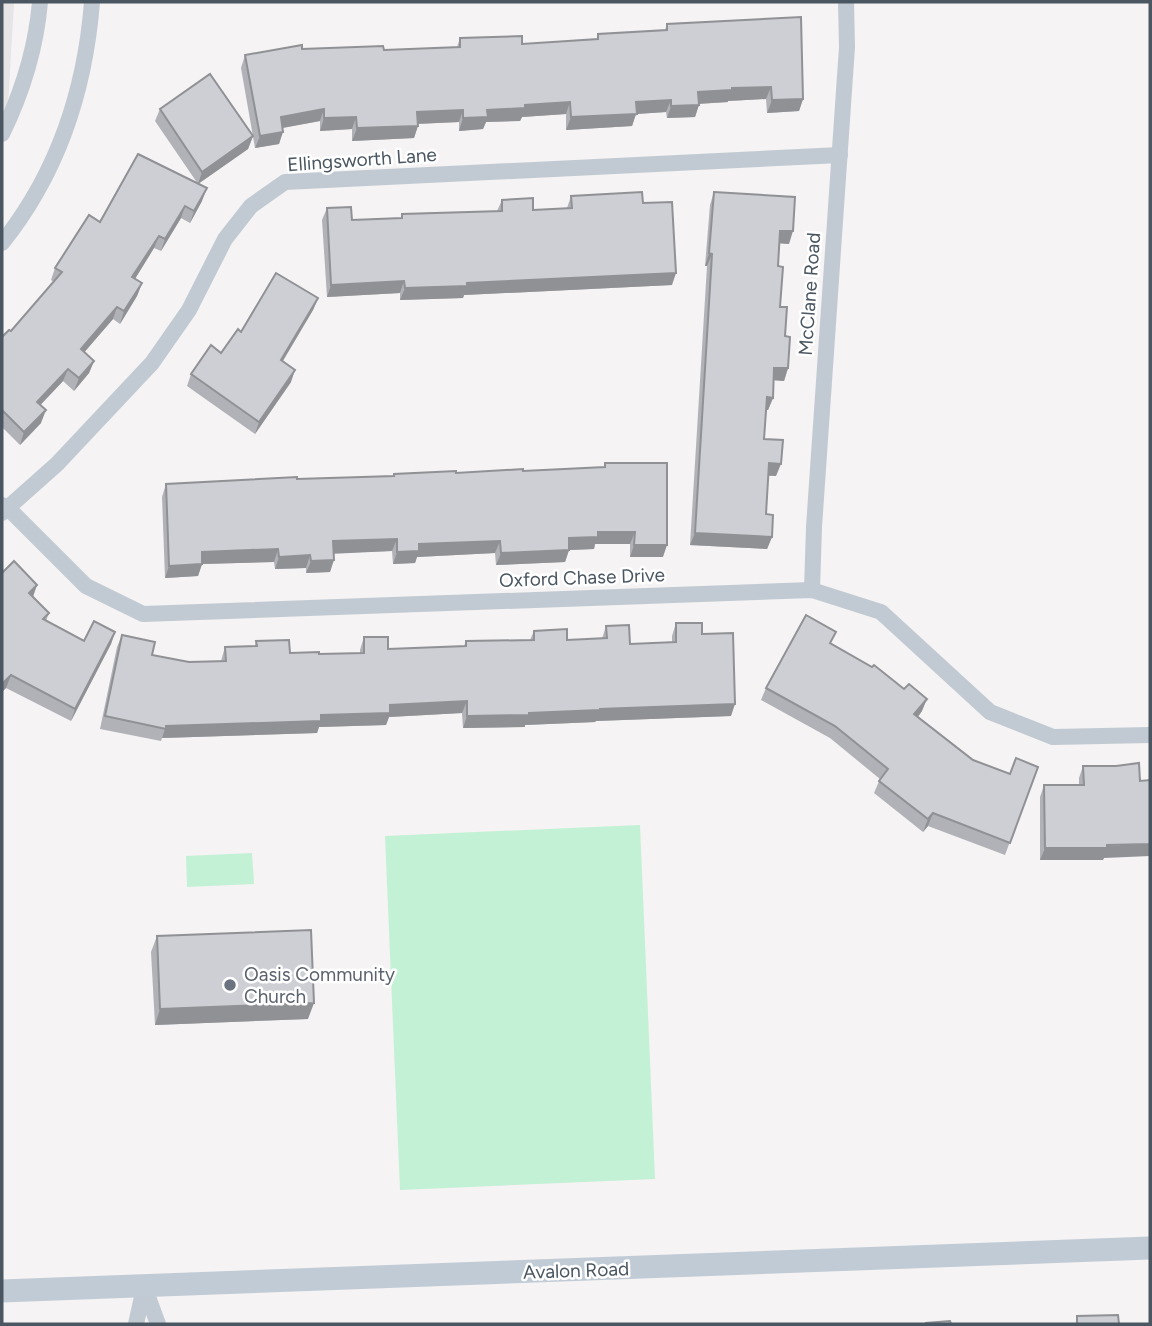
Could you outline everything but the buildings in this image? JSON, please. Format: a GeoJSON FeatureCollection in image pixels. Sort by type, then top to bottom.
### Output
{"type":"FeatureCollection","features":[{"type":"Feature","properties":{"kind":"main road","name":"Avalon Road"},"geometry":{"type":"LineString","coordinates":[[2,1291],[1150,1248]]}},
{"type":"Feature","properties":{"kind":"street"},"geometry":{"type":"LineString","coordinates":[[2,134],[26,73],[36,37],[40,2]]}},
{"type":"Feature","properties":{"kind":"street"},"geometry":{"type":"LineString","coordinates":[[2,243],[18,223],[46,176],[64,137],[86,57],[92,2]]}},
{"type":"Feature","properties":{"kind":"street","name":"McClane Road"},"geometry":{"type":"LineString","coordinates":[[812,590],[814,513],[847,47],[846,2]]}},
{"type":"Feature","properties":{"kind":"street","name":"Ellingsworth Lane"},"geometry":{"type":"LineString","coordinates":[[3,505],[57,464],[152,363],[189,310],[225,239],[251,206],[285,182],[840,155]]}},
{"type":"Feature","properties":{"kind":"street","name":"Oxford Chase Drive"},"geometry":{"type":"LineString","coordinates":[[3,505],[86,586],[143,614],[812,590],[881,612],[990,712],[1053,737],[1150,734]]}},
{"type":"Feature","properties":{"kind":"street"},"geometry":{"type":"LineString","coordinates":[[136,1324],[145,1286]]}},
{"type":"Feature","properties":{"kind":"street"},"geometry":{"type":"LineString","coordinates":[[145,1286],[158,1324]]}},
{"type":"Feature","properties":{"kind":"shaded area"},"geometry":{"type":"Polygon","coordinates":[[[2,2],[14,2],[7,123],[2,129],[2,2]]]}},
{"type":"Feature","properties":{"kind":"green space"},"geometry":{"type":"Polygon","coordinates":[[[640,825],[655,1179],[400,1190],[385,836],[640,825]]]}},
{"type":"Feature","properties":{"kind":"green space"},"geometry":{"type":"Polygon","coordinates":[[[252,853],[254,884],[187,887],[186,856],[252,853]]]}},
{"type":"Feature","properties":{"kind":"place","name":"Oasis Community Church"},"geometry":{"type":"Point","coordinates":[230,985]}}]}
